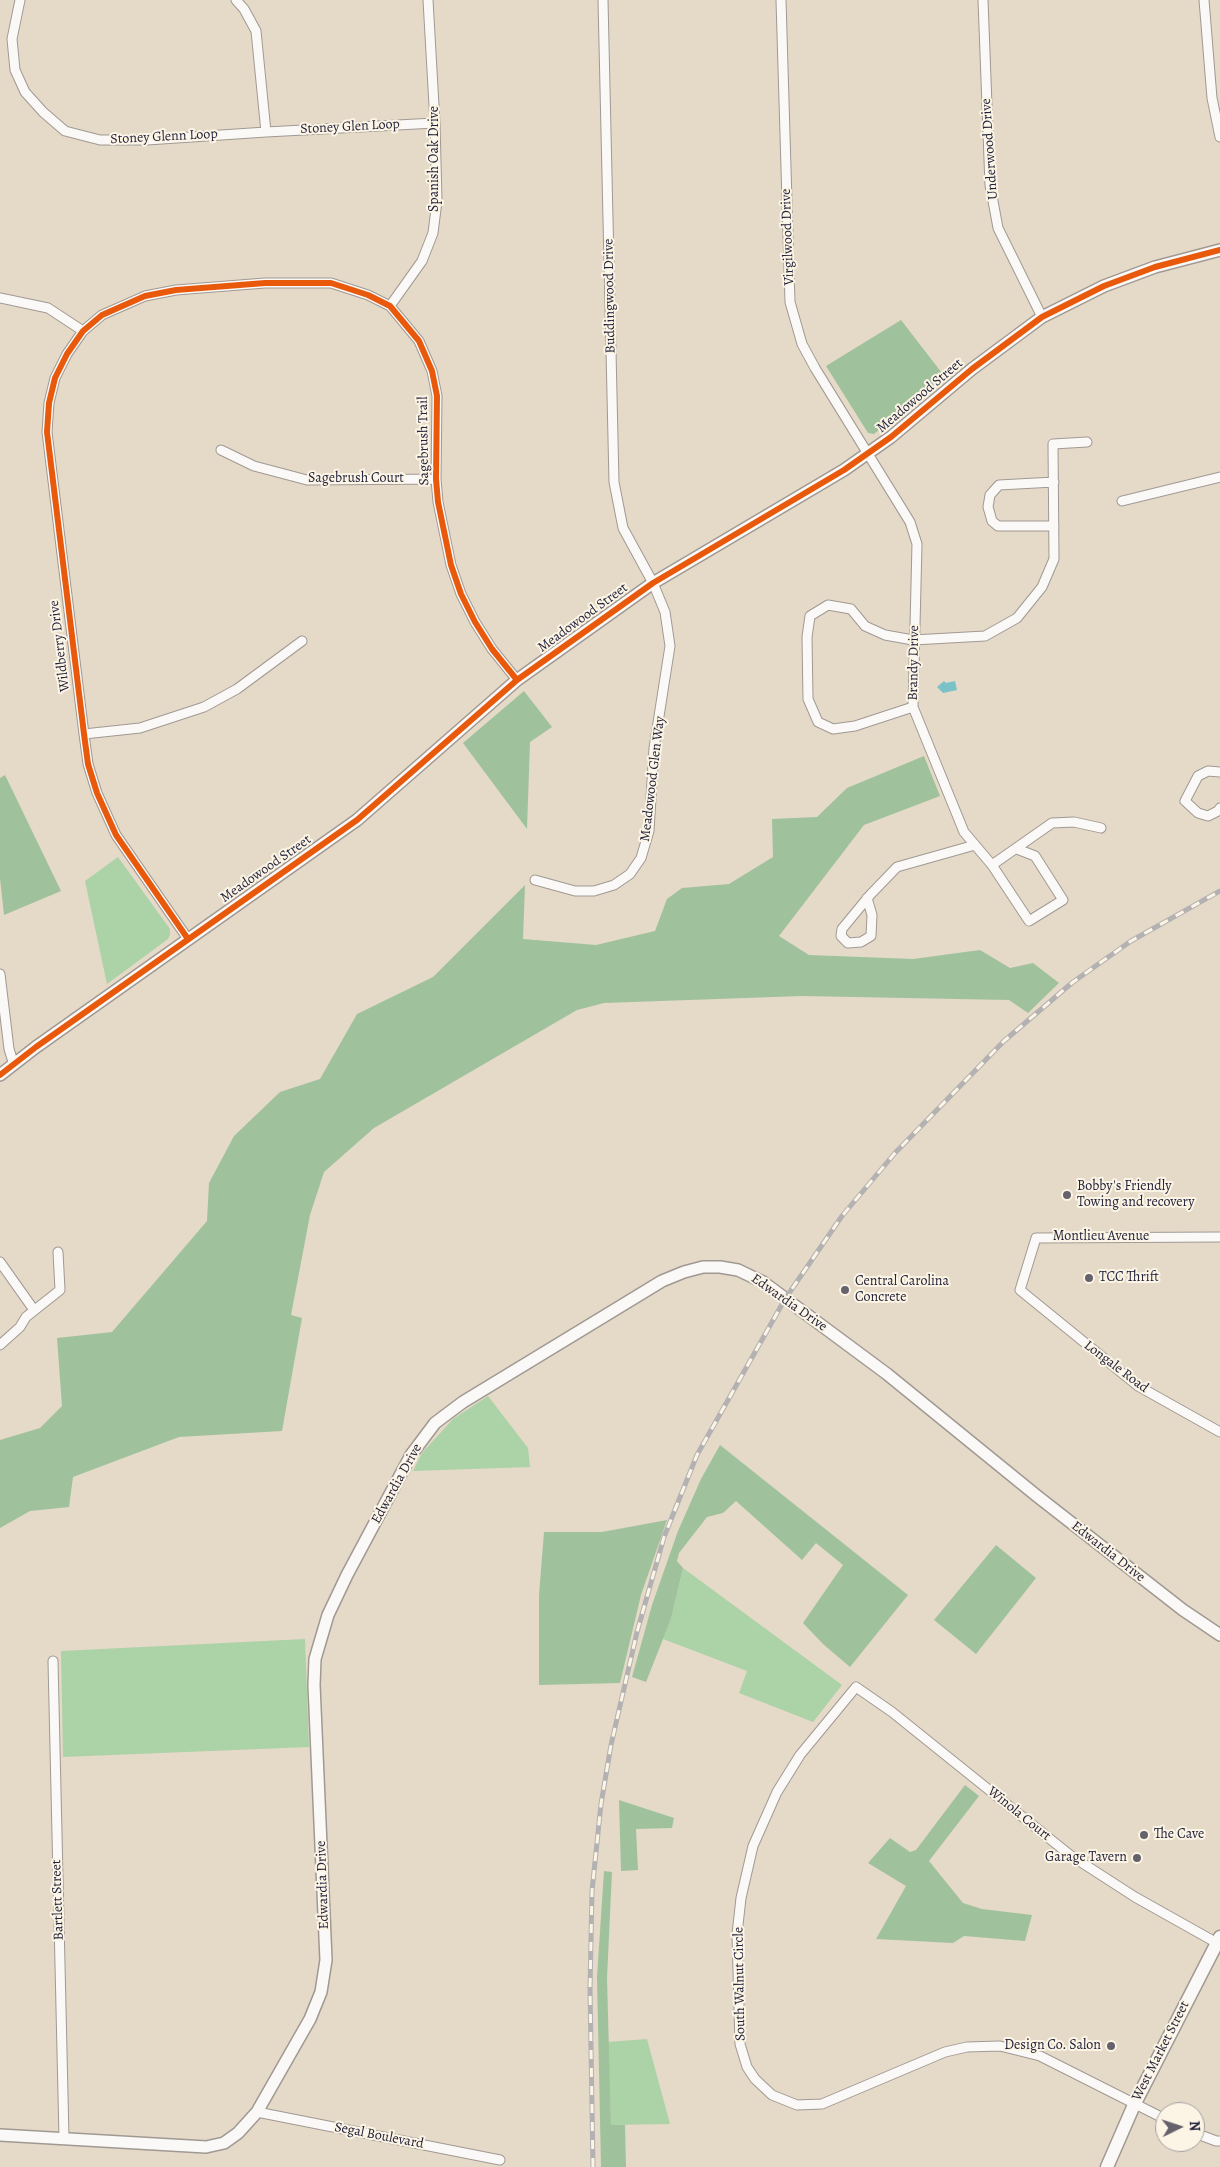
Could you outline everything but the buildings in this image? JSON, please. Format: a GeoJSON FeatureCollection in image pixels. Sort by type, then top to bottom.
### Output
{"type":"FeatureCollection","features":[{"type":"Feature","properties":{"kind":"main road","name":"Meadowood Street"},"geometry":{"type":"LineString","coordinates":[[0,1075],[36,1046],[357,820],[517,680],[653,583],[844,470],[913,420],[997,350],[1042,317],[1104,286],[1155,267],[1220,250]]}},
{"type":"Feature","properties":{"kind":"main road","name":"Edwardia Drive"},"geometry":{"type":"LineString","coordinates":[[0,2135],[206,2148],[224,2144],[238,2133],[257,2112],[310,2019],[321,1992],[326,1960],[314,1686],[315,1659],[325,1622],[339,1591],[411,1455],[435,1423],[463,1402],[662,1281],[703,1267],[720,1266],[738,1270],[763,1282],[887,1374],[1037,1496],[1183,1610],[1220,1635]]}},
{"type":"Feature","properties":{"kind":"main road","name":"West Market Street"},"geometry":{"type":"LineString","coordinates":[[1107,2167],[1134,2105],[1218,1940]]}},
{"type":"Feature","properties":{"kind":"street","name":"Stoney Glenn Loop"},"geometry":{"type":"LineString","coordinates":[[20,0],[12,39],[15,70],[25,92],[43,112],[65,131],[100,140],[147,140],[266,132]]}},
{"type":"Feature","properties":{"kind":"street"},"geometry":{"type":"LineString","coordinates":[[236,0],[244,8],[256,31],[266,132]]}},
{"type":"Feature","properties":{"kind":"street","name":"Spanish Oak Drive"},"geometry":{"type":"LineString","coordinates":[[390,306],[422,261],[433,233],[437,201],[428,0]]}},
{"type":"Feature","properties":{"kind":"street","name":"Buddingwood Drive"},"geometry":{"type":"LineString","coordinates":[[604,0],[614,482],[623,528],[653,583]]}},
{"type":"Feature","properties":{"kind":"street","name":"Virgilwood Drive"},"geometry":{"type":"LineString","coordinates":[[781,0],[790,302],[802,344],[868,453]]}},
{"type":"Feature","properties":{"kind":"street","name":"Underwood Drive"},"geometry":{"type":"LineString","coordinates":[[983,0],[990,185],[998,228],[1042,317]]}},
{"type":"Feature","properties":{"kind":"street"},"geometry":{"type":"LineString","coordinates":[[1204,0],[1220,137]]}},
{"type":"Feature","properties":{"kind":"street","name":"Stoney Glen Loop"},"geometry":{"type":"LineString","coordinates":[[266,132],[435,123]]}},
{"type":"Feature","properties":{"kind":"street","name":"Sagebrush Trail"},"geometry":{"type":"LineString","coordinates":[[83,331],[102,315],[125,304],[145,296],[176,290],[265,283],[332,283],[368,294],[390,306],[419,341],[432,371],[437,396],[436,479],[443,532],[451,565],[461,594],[475,622],[492,649],[517,680]]}},
{"type":"Feature","properties":{"kind":"street"},"geometry":{"type":"LineString","coordinates":[[0,298],[48,308],[83,331]]}},
{"type":"Feature","properties":{"kind":"street","name":"Wildberry Drive"},"geometry":{"type":"LineString","coordinates":[[83,331],[67,354],[56,378],[49,403],[47,432],[88,764],[97,793],[116,835],[188,939]]}},
{"type":"Feature","properties":{"kind":"street"},"geometry":{"type":"LineString","coordinates":[[913,707],[855,726],[833,729],[818,722],[808,699],[807,637],[810,616],[828,605],[850,609],[865,626],[885,635],[913,640],[985,636],[1017,618],[1042,588],[1054,559],[1054,444],[1087,442]]}},
{"type":"Feature","properties":{"kind":"street","name":"Sagebrush Court"},"geometry":{"type":"LineString","coordinates":[[221,450],[254,466],[306,480],[436,479]]}},
{"type":"Feature","properties":{"kind":"street","name":"Brandy Drive"},"geometry":{"type":"LineString","coordinates":[[868,453],[910,522],[917,544],[913,640],[913,707],[964,832],[992,865],[1029,921],[1063,900],[1035,856],[1018,849]]}},
{"type":"Feature","properties":{"kind":"street"},"geometry":{"type":"LineString","coordinates":[[1122,501],[1220,477]]}},
{"type":"Feature","properties":{"kind":"street"},"geometry":{"type":"LineString","coordinates":[[1054,482],[999,485],[990,494],[988,507],[992,521],[998,526],[1054,526]]}},
{"type":"Feature","properties":{"kind":"street","name":"Meadowood Glen Way"},"geometry":{"type":"LineString","coordinates":[[535,880],[575,891],[603,889],[614,885],[630,874],[641,858],[647,843],[654,748],[670,646],[665,612],[653,583]]}},
{"type":"Feature","properties":{"kind":"street"},"geometry":{"type":"LineString","coordinates":[[84,734],[140,728],[204,707],[237,689],[302,641]]}},
{"type":"Feature","properties":{"kind":"street"},"geometry":{"type":"LineString","coordinates":[[1220,772],[1208,771],[1198,776],[1184,801],[1198,813],[1208,816],[1218,812],[1220,808]]}},
{"type":"Feature","properties":{"kind":"street"},"geometry":{"type":"LineString","coordinates":[[992,865],[1018,849],[1052,823],[1074,822],[1101,828]]}},
{"type":"Feature","properties":{"kind":"street"},"geometry":{"type":"LineString","coordinates":[[867,898],[872,915],[870,936],[861,942],[848,943],[841,936],[842,929],[867,898],[897,867],[975,845]]}},
{"type":"Feature","properties":{"kind":"street"},"geometry":{"type":"LineString","coordinates":[[0,974],[9,1050],[14,1065]]}},
{"type":"Feature","properties":{"kind":"street","name":"Montlieu Avenue"},"geometry":{"type":"LineString","coordinates":[[1020,1290],[1036,1238],[1220,1237]]}},
{"type":"Feature","properties":{"kind":"street"},"geometry":{"type":"LineString","coordinates":[[0,1345],[20,1327],[26,1317],[60,1290],[58,1252]]}},
{"type":"Feature","properties":{"kind":"street"},"geometry":{"type":"LineString","coordinates":[[0,1262],[34,1310]]}},
{"type":"Feature","properties":{"kind":"street","name":"Longale Road"},"geometry":{"type":"LineString","coordinates":[[1020,1290],[1138,1386],[1220,1432]]}},
{"type":"Feature","properties":{"kind":"street","name":"Bartlett Street"},"geometry":{"type":"LineString","coordinates":[[53,1661],[64,2138]]}},
{"type":"Feature","properties":{"kind":"street","name":"Winola Court"},"geometry":{"type":"LineString","coordinates":[[856,1687],[892,1712],[1070,1855],[1135,1897],[1218,1940]]}},
{"type":"Feature","properties":{"kind":"street","name":"South Walnut Circle"},"geometry":{"type":"LineString","coordinates":[[856,1687],[800,1755],[777,1792],[753,1846],[744,1879],[737,1934],[740,2029],[743,2057],[755,2079],[780,2100],[797,2105],[814,2105],[828,2102],[945,2052],[966,2047],[1000,2046],[1040,2056],[1155,2114]]}},
{"type":"Feature","properties":{"kind":"street","name":"Segal Boulevard"},"geometry":{"type":"LineString","coordinates":[[257,2112],[500,2160]]}},
{"type":"Feature","properties":{"kind":"street"},"geometry":{"type":"LineString","coordinates":[[1205,2136],[1220,2141]]}},
{"type":"Feature","properties":{"kind":"green space"},"geometry":{"type":"Polygon","coordinates":[[[901,320],[945,377],[874,434],[868,433],[826,366],[901,320]]]}},
{"type":"Feature","properties":{"kind":"green space"},"geometry":{"type":"Polygon","coordinates":[[[524,691],[552,727],[530,742],[527,829],[463,743],[524,691]]]}},
{"type":"Feature","properties":{"kind":"green space"},"geometry":{"type":"Polygon","coordinates":[[[924,756],[940,796],[864,825],[779,936],[809,955],[913,959],[980,950],[1010,968],[1033,963],[1059,983],[1028,1013],[1009,1000],[802,996],[604,1003],[577,1010],[374,1128],[324,1172],[310,1215],[291,1315],[302,1318],[282,1431],[179,1437],[73,1477],[69,1507],[30,1511],[0,1528],[0,1440],[40,1428],[62,1406],[57,1338],[112,1332],[207,1221],[209,1183],[234,1136],[280,1092],[320,1079],[357,1014],[433,977],[525,885],[523,939],[596,945],[655,931],[667,899],[682,888],[729,884],[773,857],[772,819],[817,817],[847,788],[924,756]]]}},
{"type":"Feature","properties":{"kind":"green space"},"geometry":{"type":"Polygon","coordinates":[[[5,775],[61,891],[4,915],[0,878],[0,778],[5,775]]]}},
{"type":"Feature","properties":{"kind":"green space"},"geometry":{"type":"Polygon","coordinates":[[[118,857],[170,929],[170,935],[168,939],[107,984],[85,881],[118,857]]]}},
{"type":"Feature","properties":{"kind":"green space"},"geometry":{"type":"Polygon","coordinates":[[[488,1396],[528,1448],[530,1467],[413,1471],[422,1453],[453,1419],[488,1396]]]}},
{"type":"Feature","properties":{"kind":"green space"},"geometry":{"type":"Polygon","coordinates":[[[720,1445],[908,1595],[850,1667],[823,1644],[803,1623],[843,1565],[816,1543],[802,1560],[736,1501],[723,1513],[707,1517],[679,1553],[677,1561],[683,1568],[671,1619],[646,1682],[632,1677],[652,1605],[678,1531],[701,1479],[720,1445]]]}},
{"type":"Feature","properties":{"kind":"green space"},"geometry":{"type":"Polygon","coordinates":[[[667,1520],[641,1595],[620,1683],[539,1685],[539,1595],[544,1532],[602,1532],[667,1520]]]}},
{"type":"Feature","properties":{"kind":"green space"},"geometry":{"type":"Polygon","coordinates":[[[996,1545],[1036,1578],[976,1654],[934,1620],[996,1545]]]}},
{"type":"Feature","properties":{"kind":"green space"},"geometry":{"type":"Polygon","coordinates":[[[683,1568],[842,1685],[813,1722],[739,1693],[747,1671],[663,1639],[671,1619],[683,1568]]]}},
{"type":"Feature","properties":{"kind":"green space"},"geometry":{"type":"Polygon","coordinates":[[[305,1639],[309,1747],[63,1757],[61,1651],[305,1639]]]}},
{"type":"Feature","properties":{"kind":"green space"},"geometry":{"type":"Polygon","coordinates":[[[965,1785],[979,1796],[929,1861],[963,1903],[982,1909],[1032,1915],[1025,1941],[964,1936],[953,1943],[876,1939],[906,1886],[868,1863],[890,1838],[910,1852],[916,1850],[965,1785]]]}},
{"type":"Feature","properties":{"kind":"green space"},"geometry":{"type":"Polygon","coordinates":[[[619,1800],[674,1818],[672,1828],[636,1829],[638,1870],[621,1871],[619,1800]]]}},
{"type":"Feature","properties":{"kind":"green space"},"geometry":{"type":"Polygon","coordinates":[[[604,1871],[612,1872],[607,1978],[611,2125],[625,2125],[626,2167],[601,2167],[597,1977],[604,1871]]]}},
{"type":"Feature","properties":{"kind":"green space"},"geometry":{"type":"Polygon","coordinates":[[[647,2039],[670,2124],[611,2125],[608,2042],[647,2039]]]}},
{"type":"Feature","properties":{"kind":"water"},"geometry":{"type":"Polygon","coordinates":[[[944,681],[946,683],[955,681],[957,690],[943,693],[937,687],[944,681]]]}},
{"type":"Feature","properties":{"kind":"railway"},"geometry":{"type":"LineString","coordinates":[[593,2167],[590,1989],[592,1891],[601,1804],[611,1745],[637,1632],[664,1537],[697,1455],[785,1299],[842,1216],[895,1153],[1004,1041],[1073,982],[1131,941],[1220,891]]}},
{"type":"Feature","properties":{"kind":"cycle path"},"geometry":{"type":"LineString","coordinates":[[0,1075],[36,1047],[357,820],[517,680],[653,583],[844,470],[891,437],[972,369],[1042,317],[1104,286],[1155,267],[1220,250]]}},
{"type":"Feature","properties":{"kind":"cycle path"},"geometry":{"type":"LineString","coordinates":[[188,939],[116,835],[97,793],[88,764],[47,432],[49,403],[55,378],[67,354],[83,331],[102,315],[145,296],[176,290],[265,283],[331,283],[368,295],[390,306],[419,341],[432,371],[437,396],[436,479],[438,502],[451,565],[461,594],[475,622],[492,649],[517,680]]}},
{"type":"Feature","properties":{"kind":"place","name":"Bobby's Friendly Towing and recovery"},"geometry":{"type":"Point","coordinates":[1067,1195]}},
{"type":"Feature","properties":{"kind":"place","name":"TCC Thrift"},"geometry":{"type":"Point","coordinates":[1089,1278]}},
{"type":"Feature","properties":{"kind":"place","name":"Central Carolina Concrete"},"geometry":{"type":"Point","coordinates":[845,1290]}},
{"type":"Feature","properties":{"kind":"place","name":"The Cave"},"geometry":{"type":"Point","coordinates":[1144,1835]}},
{"type":"Feature","properties":{"kind":"place","name":"Garage Tavern"},"geometry":{"type":"Point","coordinates":[1137,1858]}},
{"type":"Feature","properties":{"kind":"place","name":"Design Co. Salon"},"geometry":{"type":"Point","coordinates":[1111,2046]}}]}
